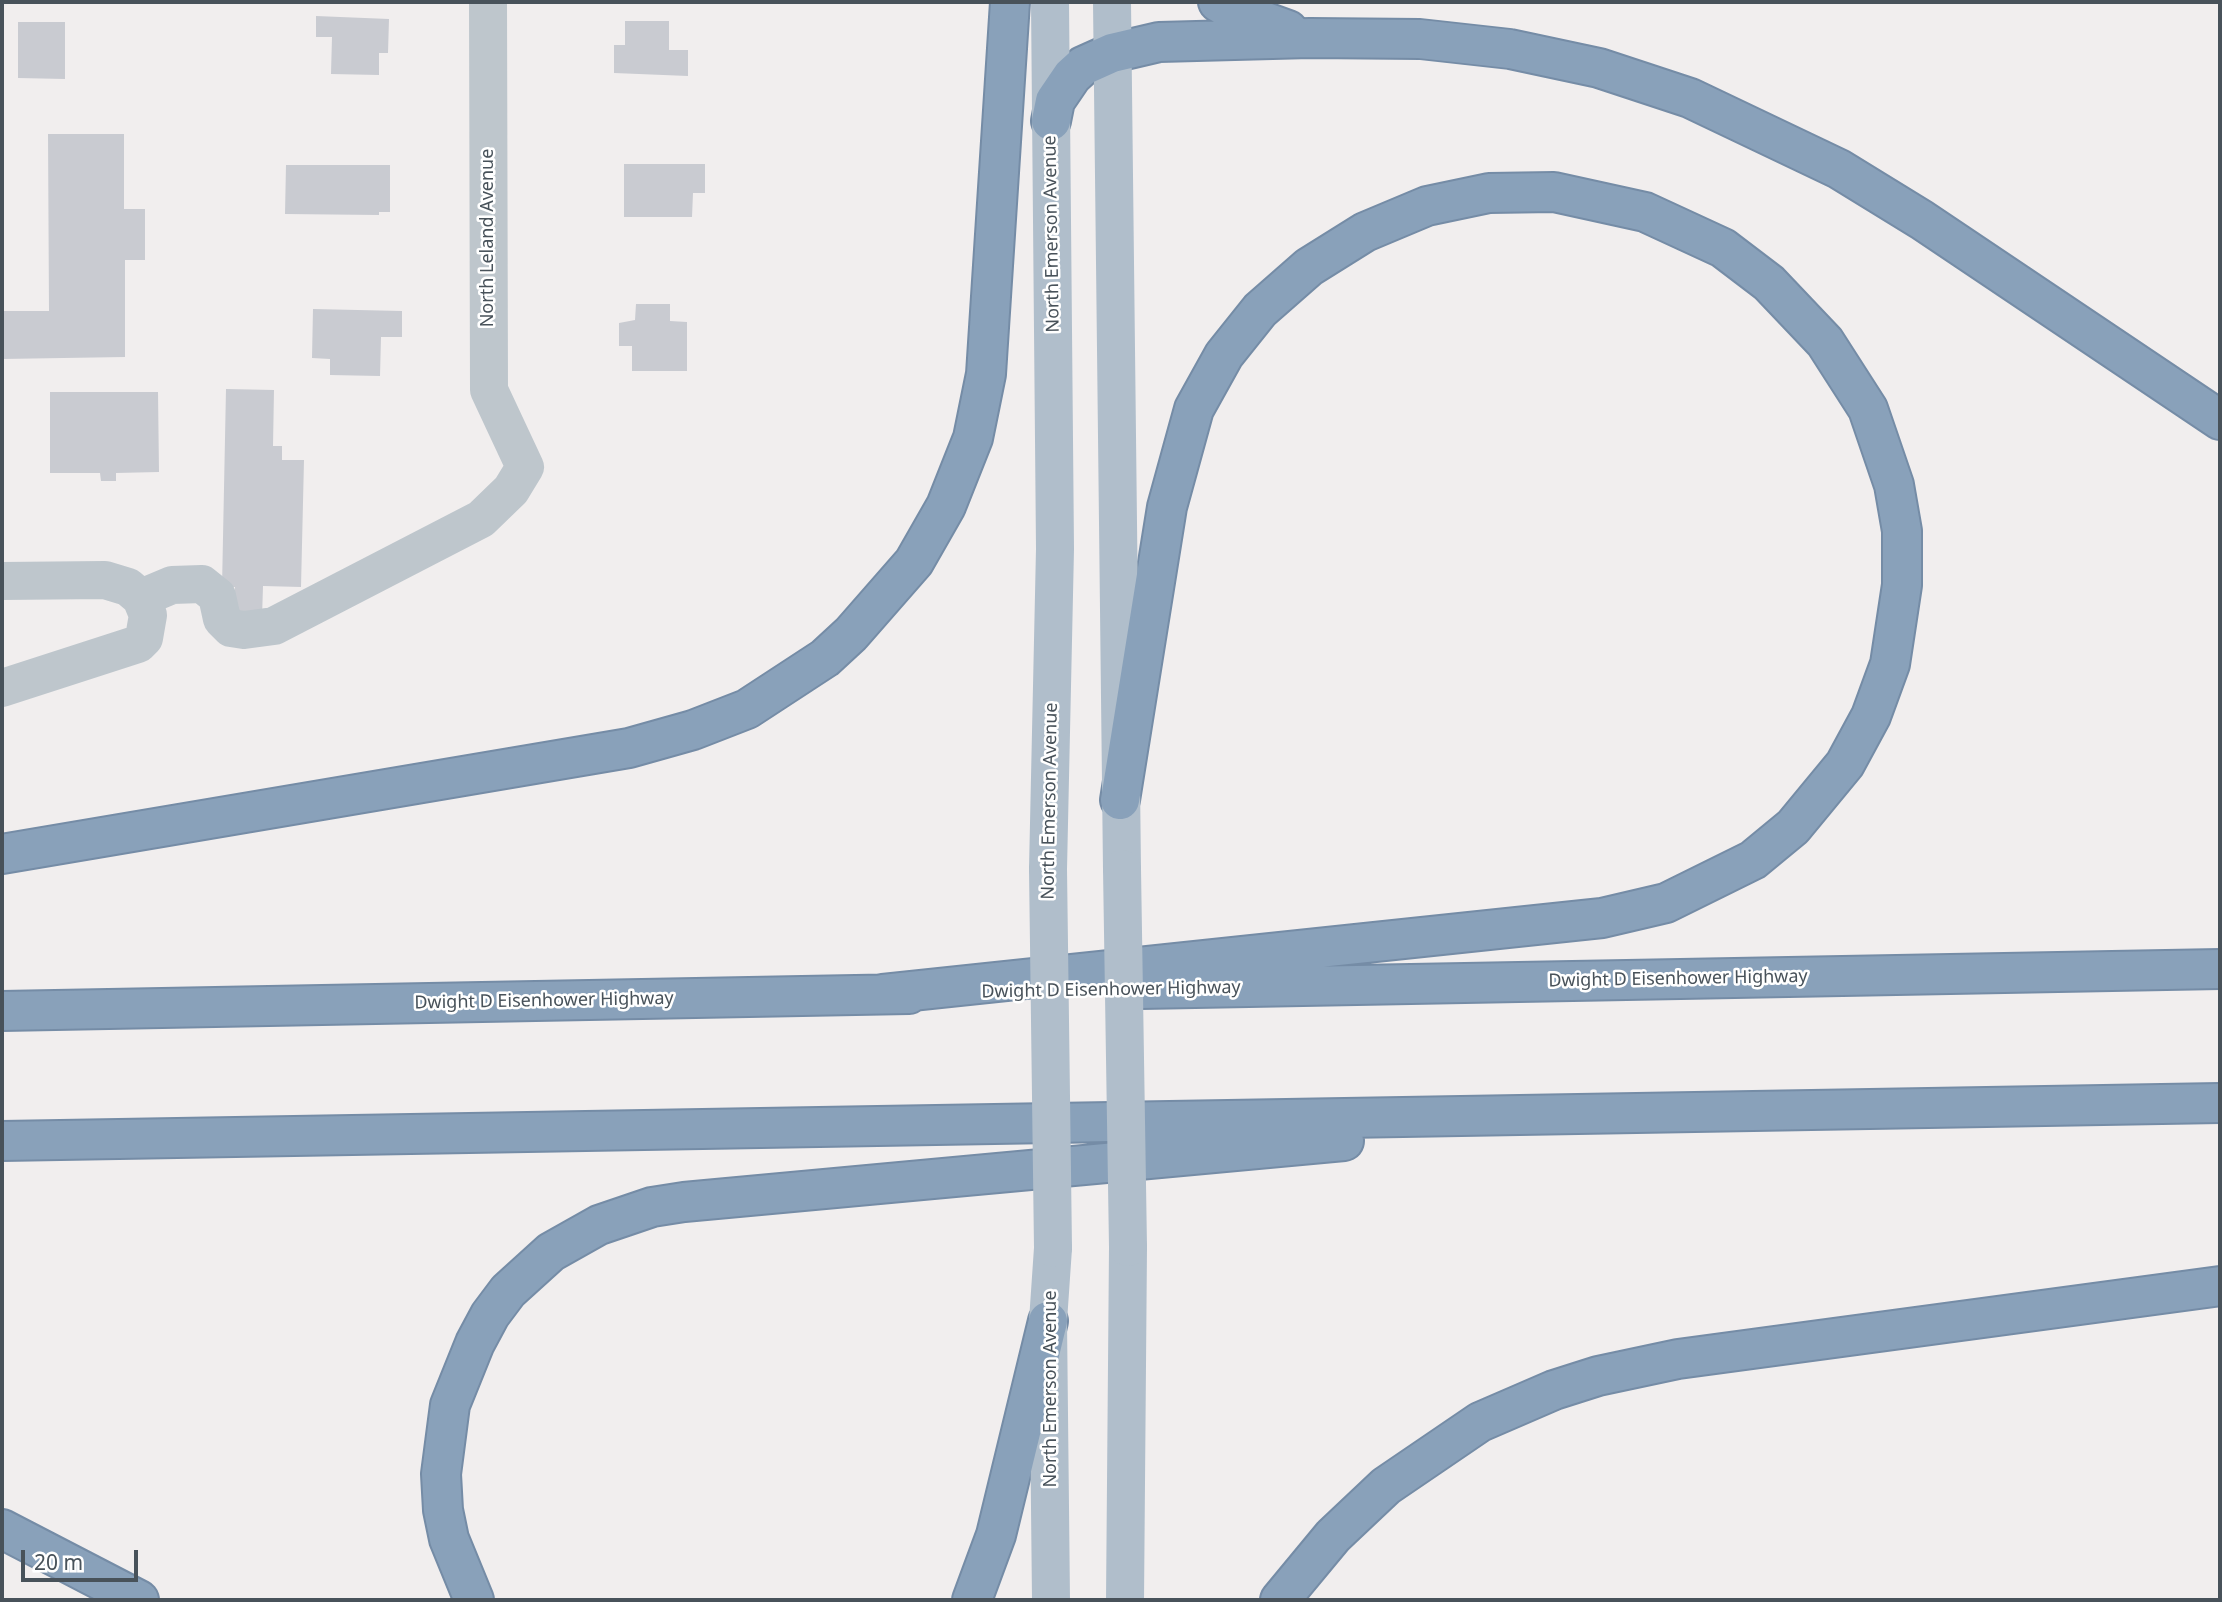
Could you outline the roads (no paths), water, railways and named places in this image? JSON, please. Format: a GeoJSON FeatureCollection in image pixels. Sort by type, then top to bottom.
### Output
{"type":"FeatureCollection","features":[{"type":"Feature","properties":{"kind":"highway"},"geometry":{"type":"LineString","coordinates":[[2,854],[629,748],[692,730],[747,709],[825,658],[860,625],[914,562],[946,506],[973,438],[986,374],[1010,2]]}},
{"type":"Feature","properties":{"kind":"highway"},"geometry":{"type":"LineString","coordinates":[[1218,2],[1230,9],[1310,38]]}},
{"type":"Feature","properties":{"kind":"highway"},"geometry":{"type":"LineString","coordinates":[[1051,121],[1055,101],[1072,76],[1083,66],[1112,53],[1159,42],[1310,38],[1420,39],[1510,49],[1599,68],[1690,98],[1790,144],[1883,195],[2220,420]]}},
{"type":"Feature","properties":{"kind":"highway"},"geometry":{"type":"LineString","coordinates":[[883,994],[1602,918],[1666,903],[1753,860],[1793,827],[1839,772],[1871,716],[1890,664],[1902,585],[1902,531],[1894,485],[1868,409],[1825,342],[1769,283],[1723,248],[1695,232],[1645,212],[1554,192],[1489,193],[1427,206],[1365,232],[1309,267],[1260,310],[1224,355],[1194,409],[1167,507],[1120,800]]}},
{"type":"Feature","properties":{"kind":"highway","name":"Dwight D Eisenhower Highway"},"geometry":{"type":"LineString","coordinates":[[2,1011],[2220,969]]}},
{"type":"Feature","properties":{"kind":"highway"},"geometry":{"type":"LineString","coordinates":[[2,1142],[2220,1103]]}},
{"type":"Feature","properties":{"kind":"highway"},"geometry":{"type":"LineString","coordinates":[[474,1600],[449,1539],[443,1510],[441,1463],[450,1405],[475,1343],[490,1315],[508,1291],[551,1252],[599,1224],[652,1207],[684,1202],[1648,1113]]}},
{"type":"Feature","properties":{"kind":"highway"},"geometry":{"type":"LineString","coordinates":[[1280,1600],[1333,1536],[1386,1486],[1480,1422],[1554,1390],[1598,1376],[1678,1359],[2220,1286]]}},
{"type":"Feature","properties":{"kind":"highway"},"geometry":{"type":"LineString","coordinates":[[972,1600],[996,1535],[1048,1321]]}},
{"type":"Feature","properties":{"kind":"highway"},"geometry":{"type":"LineString","coordinates":[[2,1529],[139,1600]]}},
{"type":"Feature","properties":{"kind":"main road","name":"North Emerson Avenue"},"geometry":{"type":"LineString","coordinates":[[1050,2],[1055,549],[1048,869],[1053,1248],[1048,1321],[1051,1600]]}},
{"type":"Feature","properties":{"kind":"main road"},"geometry":{"type":"LineString","coordinates":[[1112,2],[1120,800],[1128,1247],[1125,1600]]}},
{"type":"Feature","properties":{"kind":"street","name":"North Leland Avenue"},"geometry":{"type":"LineString","coordinates":[[141,598],[172,585],[202,584],[217,596],[222,619],[231,628],[244,630],[274,626],[481,519],[506,496],[525,467],[489,390],[488,2]]}},
{"type":"Feature","properties":{"kind":"street"},"geometry":{"type":"LineString","coordinates":[[2,581],[105,580],[121,584],[141,598],[148,615],[148,627],[138,645],[2,688]]}}]}
